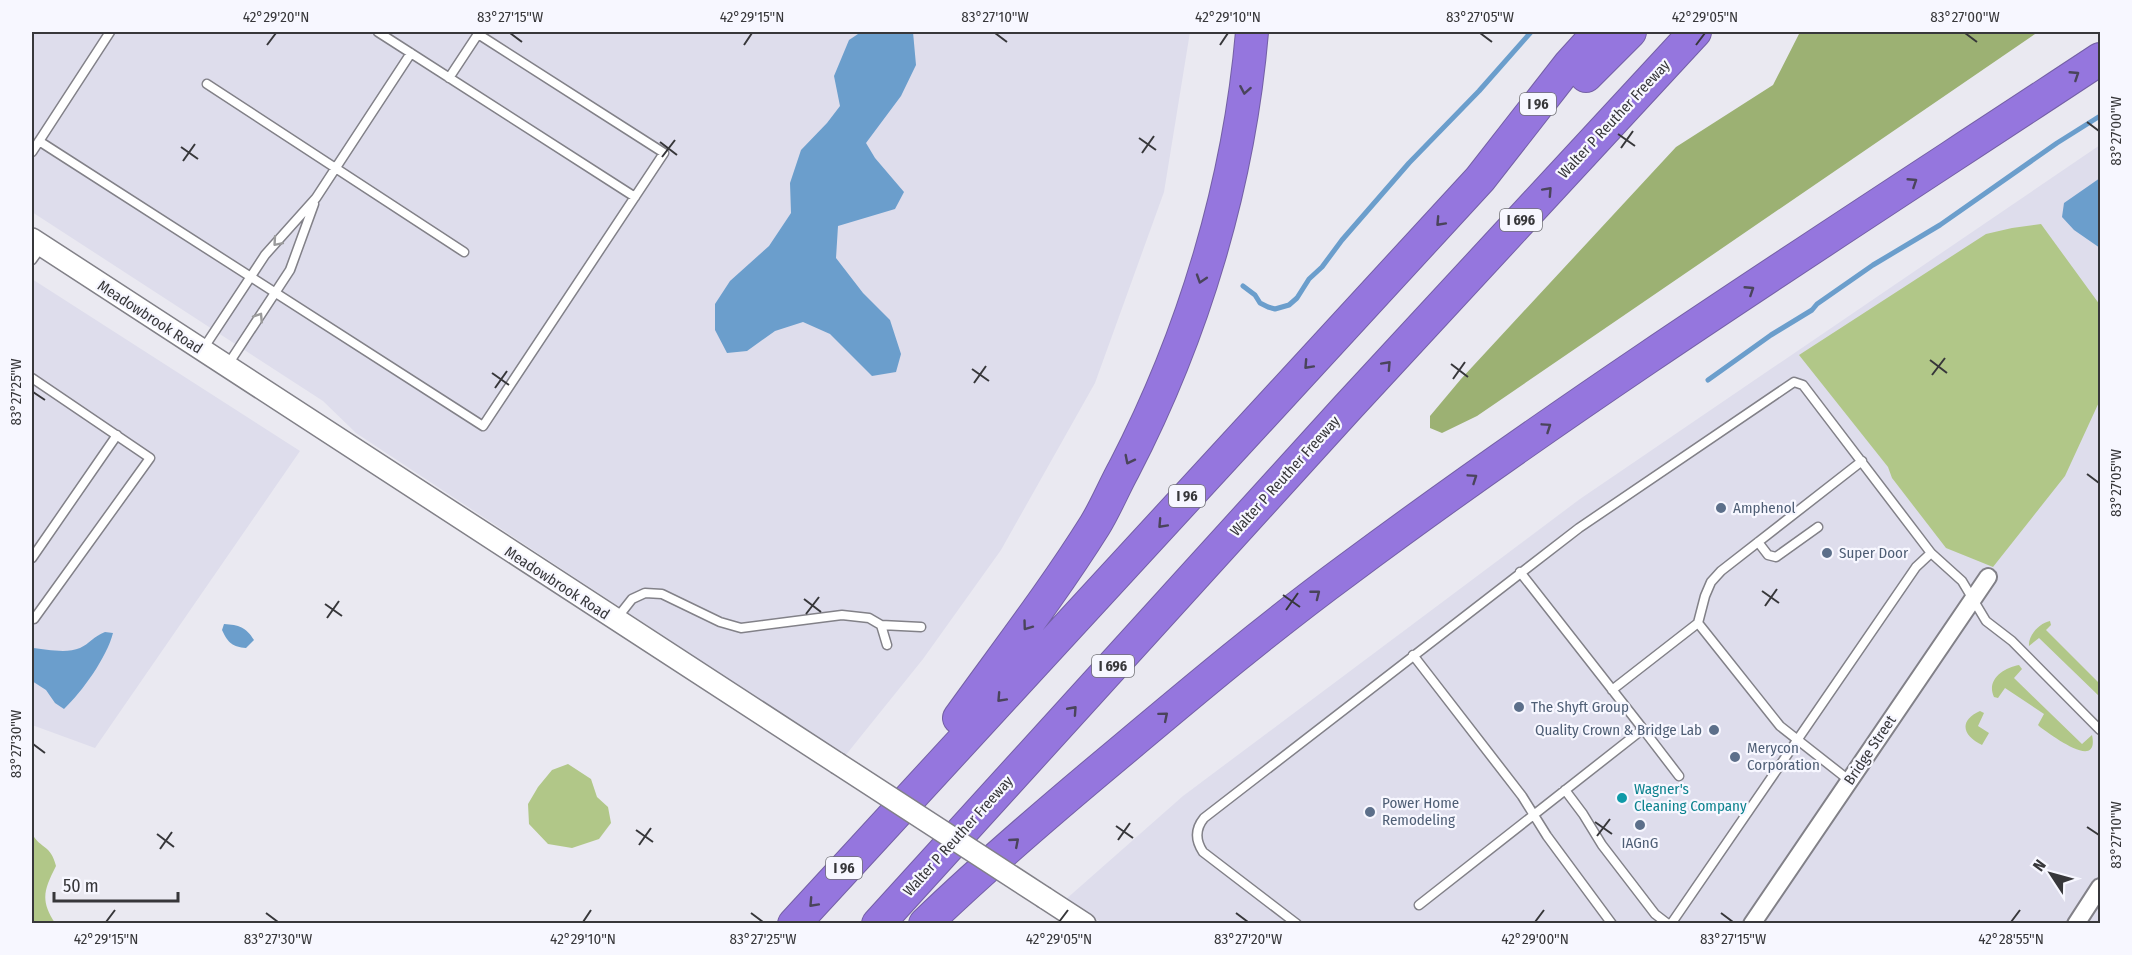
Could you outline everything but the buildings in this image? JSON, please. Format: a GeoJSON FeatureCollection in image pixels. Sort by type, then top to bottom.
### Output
{"type":"FeatureCollection","features":[{"type":"Feature","properties":{"kind":"highway"},"geometry":{"type":"LineString","coordinates":[[895,813],[934,754],[1050,594],[1096,523],[1144,430],[1181,343],[1209,256],[1233,164],[1252,32]]}},
{"type":"Feature","properties":{"kind":"highway","name":"I 96"},"geometry":{"type":"LineString","coordinates":[[794,924],[1480,179],[1569,65],[1599,32]]}},
{"type":"Feature","properties":{"kind":"highway"},"geometry":{"type":"LineString","coordinates":[[1480,179],[1630,32]]}},
{"type":"Feature","properties":{"kind":"highway","name":"Walter P Reuther Freeway"},"geometry":{"type":"LineString","coordinates":[[878,924],[1347,408],[1695,32]]}},
{"type":"Feature","properties":{"kind":"highway"},"geometry":{"type":"LineString","coordinates":[[925,924],[975,876],[1048,813],[1221,668],[1344,572],[1457,489],[1691,329],[2100,59]]}},
{"type":"Feature","properties":{"kind":"street","name":"Meadowbrook Road"},"geometry":{"type":"LineString","coordinates":[[35,248],[202,350],[1085,924]]}},
{"type":"Feature","properties":{"kind":"street","name":"Bridge Street"},"geometry":{"type":"LineString","coordinates":[[1752,924],[1988,577]]}},
{"type":"Feature","properties":{"kind":"street"},"geometry":{"type":"LineString","coordinates":[[2076,924],[2100,887]]}},
{"type":"Feature","properties":{"kind":"lane"},"geometry":{"type":"LineString","coordinates":[[32,152],[110,32]]}},
{"type":"Feature","properties":{"kind":"lane"},"geometry":{"type":"LineString","coordinates":[[378,32],[635,197]]}},
{"type":"Feature","properties":{"kind":"lane"},"geometry":{"type":"LineString","coordinates":[[39,141],[483,426],[664,153],[478,34],[449,78]]}},
{"type":"Feature","properties":{"kind":"lane"},"geometry":{"type":"LineString","coordinates":[[202,350],[265,255],[316,198],[411,53]]}},
{"type":"Feature","properties":{"kind":"lane"},"geometry":{"type":"LineString","coordinates":[[207,84],[464,252]]}},
{"type":"Feature","properties":{"kind":"lane"},"geometry":{"type":"LineString","coordinates":[[227,367],[290,270],[316,198]]}},
{"type":"Feature","properties":{"kind":"lane"},"geometry":{"type":"LineString","coordinates":[[32,378],[150,458],[32,619]]}},
{"type":"Feature","properties":{"kind":"lane"},"geometry":{"type":"LineString","coordinates":[[1297,924],[1203,852],[1197,841],[1199,824],[1208,813],[1579,528],[1794,382],[1803,386],[1931,553],[1956,574],[1986,621],[2012,640],[2100,730]]}},
{"type":"Feature","properties":{"kind":"lane"},"geometry":{"type":"LineString","coordinates":[[32,558],[117,435]]}},
{"type":"Feature","properties":{"kind":"lane"},"geometry":{"type":"LineString","coordinates":[[1612,690],[1698,623],[1711,582],[1721,571],[1862,461]]}},
{"type":"Feature","properties":{"kind":"lane"},"geometry":{"type":"LineString","coordinates":[[1758,542],[1768,555],[1776,557],[1818,527]]}},
{"type":"Feature","properties":{"kind":"lane"},"geometry":{"type":"LineString","coordinates":[[1565,790],[1655,914],[1669,924],[1916,567],[1931,553]]}},
{"type":"Feature","properties":{"kind":"lane"},"geometry":{"type":"LineString","coordinates":[[1520,572],[1679,776]]}},
{"type":"Feature","properties":{"kind":"lane"},"geometry":{"type":"LineString","coordinates":[[615,620],[632,599],[645,593],[662,594],[720,622],[741,628],[842,615],[869,618],[881,626],[921,627]]}},
{"type":"Feature","properties":{"kind":"lane"},"geometry":{"type":"LineString","coordinates":[[1698,623],[1780,726],[1850,781]]}},
{"type":"Feature","properties":{"kind":"lane"},"geometry":{"type":"LineString","coordinates":[[881,626],[887,645]]}},
{"type":"Feature","properties":{"kind":"lane"},"geometry":{"type":"LineString","coordinates":[[1413,655],[1518,791],[1547,836],[1612,924]]}},
{"type":"Feature","properties":{"kind":"lane"},"geometry":{"type":"LineString","coordinates":[[1419,904],[1643,729]]}},
{"type":"Feature","properties":{"kind":"shaded area"},"geometry":{"type":"Polygon","coordinates":[[[32,32],[1190,32],[1164,192],[1095,383],[1001,550],[923,659],[845,756],[356,433],[323,401],[32,212],[32,32]]]}},
{"type":"Feature","properties":{"kind":"shaded area"},"geometry":{"type":"Polygon","coordinates":[[[2100,145],[2100,923],[1104,924],[1065,900],[1183,796],[1580,499],[2100,145]]]}},
{"type":"Feature","properties":{"kind":"shaded area"},"geometry":{"type":"Polygon","coordinates":[[[32,279],[300,451],[95,748],[32,725],[32,279]]]}},
{"type":"Feature","properties":{"kind":"green space"},"geometry":{"type":"Polygon","coordinates":[[[1800,32],[2038,32],[1477,416],[1442,433],[1430,428],[1430,416],[1461,379],[1676,147],[1773,85],[1800,32]]]}},
{"type":"Feature","properties":{"kind":"green space"},"geometry":{"type":"Polygon","coordinates":[[[2041,224],[2100,305],[2100,400],[2065,476],[1993,567],[1946,548],[1892,478],[1888,467],[1799,355],[1986,234],[2041,224]]]}},
{"type":"Feature","properties":{"kind":"green space"},"geometry":{"type":"Polygon","coordinates":[[[2050,621],[2051,625],[2046,630],[2100,684],[2100,697],[2039,638],[2029,646],[2030,638],[2035,630],[2050,621]]]}},
{"type":"Feature","properties":{"kind":"green space"},"geometry":{"type":"Polygon","coordinates":[[[2019,665],[2022,669],[2014,678],[2082,744],[2092,735],[2092,746],[2089,751],[2072,748],[2040,727],[2038,725],[2044,714],[2005,688],[1998,698],[1994,697],[1992,685],[1997,676],[2019,665]]]}},
{"type":"Feature","properties":{"kind":"green space"},"geometry":{"type":"Polygon","coordinates":[[[1980,711],[1984,713],[1978,726],[1989,733],[1982,745],[1967,733],[1966,728],[1968,719],[1980,711]]]}},
{"type":"Feature","properties":{"kind":"green space"},"geometry":{"type":"Polygon","coordinates":[[[568,764],[591,779],[597,797],[608,807],[611,823],[599,839],[572,848],[548,844],[529,824],[528,804],[552,770],[568,764]]]}},
{"type":"Feature","properties":{"kind":"green space"},"geometry":{"type":"Polygon","coordinates":[[[32,834],[49,851],[56,866],[45,895],[47,908],[55,923],[32,923],[32,834]]]}},
{"type":"Feature","properties":{"kind":"water"},"geometry":{"type":"Polygon","coordinates":[[[861,32],[913,32],[916,65],[901,96],[866,143],[875,158],[904,192],[895,209],[838,226],[836,258],[863,293],[890,320],[901,354],[896,372],[872,376],[830,334],[803,322],[775,331],[747,351],[727,353],[715,330],[715,304],[730,281],[769,246],[791,213],[790,183],[801,150],[840,106],[834,76],[849,40],[861,32]]]}},
{"type":"Feature","properties":{"kind":"water"},"geometry":{"type":"Polygon","coordinates":[[[2100,178],[2100,248],[2074,230],[2062,217],[2064,203],[2100,178]]]}},
{"type":"Feature","properties":{"kind":"water"},"geometry":{"type":"Polygon","coordinates":[[[224,624],[242,628],[254,640],[246,648],[234,645],[222,630],[224,624]]]}},
{"type":"Feature","properties":{"kind":"water"},"geometry":{"type":"Polygon","coordinates":[[[105,632],[113,633],[100,663],[86,684],[64,709],[55,703],[46,690],[32,681],[32,648],[74,650],[105,632]]]}},
{"type":"Feature","properties":{"kind":"waterway"},"geometry":{"type":"LineString","coordinates":[[1243,286],[1255,295],[1260,303],[1275,309],[1289,305],[1297,298],[1309,279],[1322,267],[1342,240],[1409,163],[1479,91],[1531,32]]}},
{"type":"Feature","properties":{"kind":"waterway"},"geometry":{"type":"LineString","coordinates":[[1708,380],[1771,335],[1812,310],[1817,304],[1873,265],[1940,225],[2057,143],[2100,116]]}},
{"type":"Feature","properties":{"kind":"place","name":"Amphenol"},"geometry":{"type":"Point","coordinates":[1721,508]}},
{"type":"Feature","properties":{"kind":"place","name":"Super Door"},"geometry":{"type":"Point","coordinates":[1827,553]}},
{"type":"Feature","properties":{"kind":"place","name":"The Shyft Group"},"geometry":{"type":"Point","coordinates":[1519,707]}},
{"type":"Feature","properties":{"kind":"place","name":"Quality Crown & Bridge Lab"},"geometry":{"type":"Point","coordinates":[1714,730]}},
{"type":"Feature","properties":{"kind":"place","name":"Merycon Corporation"},"geometry":{"type":"Point","coordinates":[1735,757]}},
{"type":"Feature","properties":{"kind":"place","name":"Wagner's Cleaning Company"},"geometry":{"type":"Point","coordinates":[1622,798]}},
{"type":"Feature","properties":{"kind":"place","name":"Power Home Remodeling"},"geometry":{"type":"Point","coordinates":[1370,812]}},
{"type":"Feature","properties":{"kind":"place","name":"IAGnG"},"geometry":{"type":"Point","coordinates":[1640,825]}}]}
